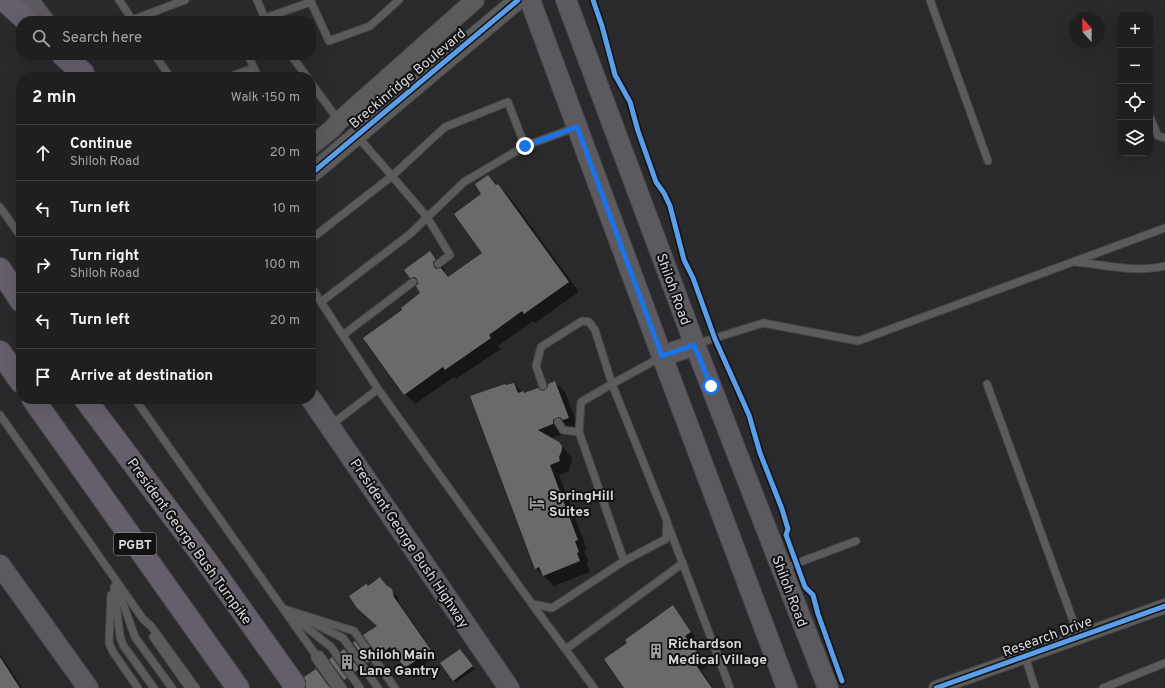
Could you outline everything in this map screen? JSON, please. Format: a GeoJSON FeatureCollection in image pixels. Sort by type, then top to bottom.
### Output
{"type":"FeatureCollection","features":[{"type":"Feature","properties":{"kind":"highway"},"geometry":{"type":"LineString","coordinates":[[4,0],[22,16]]}},
{"type":"Feature","properties":{"kind":"highway"},"geometry":{"type":"LineString","coordinates":[[68,60],[81,72]]}},
{"type":"Feature","properties":{"kind":"highway"},"geometry":{"type":"LineString","coordinates":[[0,269],[16,293]]}},
{"type":"Feature","properties":{"kind":"highway"},"geometry":{"type":"LineString","coordinates":[[0,352],[16,375]]}},
{"type":"Feature","properties":{"kind":"highway","name":"PGBT"},"geometry":{"type":"LineString","coordinates":[[37,404],[238,688]]}},
{"type":"Feature","properties":{"kind":"highway","name":"President George Bush Turnpike"},"geometry":{"type":"LineString","coordinates":[[89,404],[205,560],[294,684]]}},
{"type":"Feature","properties":{"kind":"main road"},"geometry":{"type":"LineString","coordinates":[[28,0],[40,16]]}},
{"type":"Feature","properties":{"kind":"main road"},"geometry":{"type":"LineString","coordinates":[[530,0],[787,688]]}},
{"type":"Feature","properties":{"kind":"main road","name":"Shiloh Road"},"geometry":{"type":"LineString","coordinates":[[566,0],[694,345],[828,688]]}},
{"type":"Feature","properties":{"kind":"main road"},"geometry":{"type":"LineString","coordinates":[[73,60],[82,72]]}},
{"type":"Feature","properties":{"kind":"main road"},"geometry":{"type":"LineString","coordinates":[[662,356],[694,345]]}},
{"type":"Feature","properties":{"kind":"main road","name":"President George Bush Highway"},"geometry":{"type":"LineString","coordinates":[[314,404],[509,688]]}},
{"type":"Feature","properties":{"kind":"main road"},"geometry":{"type":"LineString","coordinates":[[0,565],[88,688]]}},
{"type":"Feature","properties":{"kind":"street","name":"Breckinridge Boulevard"},"geometry":{"type":"LineString","coordinates":[[316,142],[475,0]]}},
{"type":"Feature","properties":{"kind":"street","name":"Breckinridge Boulevard"},"geometry":{"type":"LineString","coordinates":[[316,170],[518,0]]}},
{"type":"Feature","properties":{"kind":"street"},"geometry":{"type":"LineString","coordinates":[[338,121],[356,136]]}},
{"type":"Feature","properties":{"kind":"street","name":"Research Drive"},"geometry":{"type":"LineString","coordinates":[[936,688],[1165,606]]}},
{"type":"Feature","properties":{"kind":"lane"},"geometry":{"type":"LineString","coordinates":[[118,0],[129,16]]}},
{"type":"Feature","properties":{"kind":"lane"},"geometry":{"type":"LineString","coordinates":[[145,16],[186,0]]}},
{"type":"Feature","properties":{"kind":"lane"},"geometry":{"type":"LineString","coordinates":[[257,0],[264,16]]}},
{"type":"Feature","properties":{"kind":"lane"},"geometry":{"type":"LineString","coordinates":[[273,16],[313,1],[329,41],[370,26],[399,0]]}},
{"type":"Feature","properties":{"kind":"lane"},"geometry":{"type":"LineString","coordinates":[[930,0],[988,161]]}},
{"type":"Feature","properties":{"kind":"lane"},"geometry":{"type":"LineString","coordinates":[[159,60],[167,72]]}},
{"type":"Feature","properties":{"kind":"lane"},"geometry":{"type":"LineString","coordinates":[[250,60],[256,72]]}},
{"type":"Feature","properties":{"kind":"lane"},"geometry":{"type":"LineString","coordinates":[[295,60],[303,72]]}},
{"type":"Feature","properties":{"kind":"lane"},"geometry":{"type":"LineString","coordinates":[[243,72],[254,68]]}},
{"type":"Feature","properties":{"kind":"lane"},"geometry":{"type":"LineString","coordinates":[[316,90],[338,121]]}},
{"type":"Feature","properties":{"kind":"lane"},"geometry":{"type":"LineString","coordinates":[[316,235],[392,176],[445,127],[508,102],[525,146]]}},
{"type":"Feature","properties":{"kind":"lane"},"geometry":{"type":"LineString","coordinates":[[1151,120],[1158,136],[1165,138]]}},
{"type":"Feature","properties":{"kind":"lane"},"geometry":{"type":"LineString","coordinates":[[321,302],[410,234],[464,182],[525,146],[577,127]]}},
{"type":"Feature","properties":{"kind":"lane"},"geometry":{"type":"LineString","coordinates":[[356,136],[427,217],[450,255],[438,264]]}},
{"type":"Feature","properties":{"kind":"lane"},"geometry":{"type":"LineString","coordinates":[[0,207],[16,230]]}},
{"type":"Feature","properties":{"kind":"lane"},"geometry":{"type":"LineString","coordinates":[[694,345],[763,323],[858,341],[1165,228]]}},
{"type":"Feature","properties":{"kind":"lane"},"geometry":{"type":"LineString","coordinates":[[1073,262],[1126,268],[1153,269],[1165,266]]}},
{"type":"Feature","properties":{"kind":"lane"},"geometry":{"type":"LineString","coordinates":[[343,335],[413,282]]}},
{"type":"Feature","properties":{"kind":"lane"},"geometry":{"type":"LineString","coordinates":[[316,294],[378,388],[532,604],[594,688]]}},
{"type":"Feature","properties":{"kind":"lane"},"geometry":{"type":"LineString","coordinates":[[543,386],[536,366],[541,347],[582,321],[588,322],[595,330],[612,384],[667,521],[730,688]]}},
{"type":"Feature","properties":{"kind":"lane"},"geometry":{"type":"LineString","coordinates":[[624,561],[579,432],[581,402],[662,356]]}},
{"type":"Feature","properties":{"kind":"lane"},"geometry":{"type":"LineString","coordinates":[[987,384],[1079,637]]}},
{"type":"Feature","properties":{"kind":"lane"},"geometry":{"type":"LineString","coordinates":[[330,427],[378,388]]}},
{"type":"Feature","properties":{"kind":"lane"},"geometry":{"type":"LineString","coordinates":[[139,404],[284,609],[336,688]]}},
{"type":"Feature","properties":{"kind":"lane"},"geometry":{"type":"LineString","coordinates":[[0,415],[143,619],[147,628],[189,688]]}},
{"type":"Feature","properties":{"kind":"lane"},"geometry":{"type":"LineString","coordinates":[[558,422],[563,430],[579,432]]}},
{"type":"Feature","properties":{"kind":"lane"},"geometry":{"type":"LineString","coordinates":[[532,604],[552,608],[624,561],[666,539],[667,521]]}},
{"type":"Feature","properties":{"kind":"lane"},"geometry":{"type":"LineString","coordinates":[[782,569],[856,541]]}},
{"type":"Feature","properties":{"kind":"lane"},"geometry":{"type":"LineString","coordinates":[[566,650],[683,563]]}},
{"type":"Feature","properties":{"kind":"lane"},"geometry":{"type":"LineString","coordinates":[[112,575],[109,643],[113,652],[138,688]]}},
{"type":"Feature","properties":{"kind":"lane"},"geometry":{"type":"LineString","coordinates":[[112,575],[120,636],[123,645],[154,688]]}},
{"type":"Feature","properties":{"kind":"lane"},"geometry":{"type":"LineString","coordinates":[[112,575],[135,637],[172,688]]}},
{"type":"Feature","properties":{"kind":"lane"},"geometry":{"type":"LineString","coordinates":[[284,609],[331,647],[360,688]]}},
{"type":"Feature","properties":{"kind":"lane"},"geometry":{"type":"LineString","coordinates":[[284,609],[343,638],[378,688]]}},
{"type":"Feature","properties":{"kind":"lane"},"geometry":{"type":"LineString","coordinates":[[284,609],[354,630],[395,688]]}},
{"type":"Feature","properties":{"kind":"lane"},"geometry":{"type":"LineString","coordinates":[[143,619],[151,626],[196,688]]}},
{"type":"Feature","properties":{"kind":"lane"},"geometry":{"type":"LineString","coordinates":[[315,654],[320,655],[343,688]]}},
{"type":"Feature","properties":{"kind":"lane"},"geometry":{"type":"LineString","coordinates":[[1025,656],[1035,688]]}},
{"type":"Feature","properties":{"kind":"lane"},"geometry":{"type":"LineString","coordinates":[[1103,688],[1165,663]]}},
{"type":"Feature","properties":{"kind":"building"},"geometry":{"type":"Polygon","coordinates":[[[488,175],[496,185],[498,184],[569,282],[524,314],[522,311],[489,335],[491,338],[445,370],[443,367],[404,395],[363,338],[402,310],[401,308],[420,293],[416,286],[418,284],[417,279],[415,277],[410,278],[404,270],[430,251],[436,260],[433,262],[434,267],[436,269],[441,268],[448,277],[482,253],[454,214],[481,194],[475,184],[488,175]]]}},
{"type":"Feature","properties":{"kind":"building","name":"SpringHill Suites"},"geometry":{"type":"Polygon","coordinates":[[[555,381],[569,418],[563,420],[560,417],[556,418],[553,420],[553,424],[538,430],[559,442],[562,446],[559,457],[560,461],[550,465],[578,540],[575,541],[579,552],[577,553],[580,561],[543,576],[539,567],[535,569],[470,396],[505,384],[514,383],[518,393],[523,391],[524,393],[538,388],[544,391],[548,387],[548,384],[555,381]]]}},
{"type":"Feature","properties":{"kind":"building"},"geometry":{"type":"Polygon","coordinates":[[[380,577],[386,585],[392,589],[394,597],[431,650],[405,668],[390,647],[378,656],[363,635],[377,626],[357,608],[349,596],[366,584],[368,586],[380,577]]]}},
{"type":"Feature","properties":{"kind":"building","name":"Richardson Medical Village"},"geometry":{"type":"Polygon","coordinates":[[[673,605],[691,632],[685,636],[703,661],[696,665],[712,688],[624,688],[604,659],[627,643],[625,640],[673,605]]]}},
{"type":"Feature","properties":{"kind":"building"},"geometry":{"type":"Polygon","coordinates":[[[355,641],[370,661],[367,663],[353,643],[355,641]]]}},
{"type":"Feature","properties":{"kind":"building"},"geometry":{"type":"Polygon","coordinates":[[[344,649],[359,669],[355,672],[340,652],[344,649]]]}},
{"type":"Feature","properties":{"kind":"building"},"geometry":{"type":"Polygon","coordinates":[[[460,649],[473,666],[453,681],[440,663],[460,649]]]}},
{"type":"Feature","properties":{"kind":"building"},"geometry":{"type":"Polygon","coordinates":[[[0,657],[20,688],[0,688],[0,657]]]}},
{"type":"Feature","properties":{"kind":"building"},"geometry":{"type":"Polygon","coordinates":[[[332,657],[347,678],[344,680],[329,660],[332,657]]]}},
{"type":"Feature","properties":{"kind":"building"},"geometry":{"type":"Polygon","coordinates":[[[316,669],[330,688],[306,688],[304,677],[316,669]]]}},
{"type":"Feature","properties":{"kind":"cycle path"},"geometry":{"type":"LineString","coordinates":[[316,170],[518,0]]}},
{"type":"Feature","properties":{"kind":"cycle path"},"geometry":{"type":"LineString","coordinates":[[593,0],[602,26],[615,75],[630,102],[638,131],[656,182],[664,193],[670,206],[684,260],[693,278],[715,339],[749,415],[760,453],[782,509],[788,529],[786,535],[805,587],[813,595],[818,614],[842,681]]}},
{"type":"Feature","properties":{"kind":"cycle path"},"geometry":{"type":"LineString","coordinates":[[936,688],[1165,606]]}},
{"type":"Feature","properties":{"kind":"place","name":"SpringHill Suites"},"geometry":{"type":"Point","coordinates":[537,503]}},
{"type":"Feature","properties":{"kind":"place","name":"Richardson Medical Village"},"geometry":{"type":"Point","coordinates":[656,651]}},
{"type":"Feature","properties":{"kind":"place","name":"Shiloh Main Lane Gantry"},"geometry":{"type":"Point","coordinates":[347,662]}},
{"type":"Feature","properties":{"kind":"route"},"geometry":{"type":"LineString","coordinates":[[525,146],[577,127],[662,356],[694,345],[711,386]]}}]}
